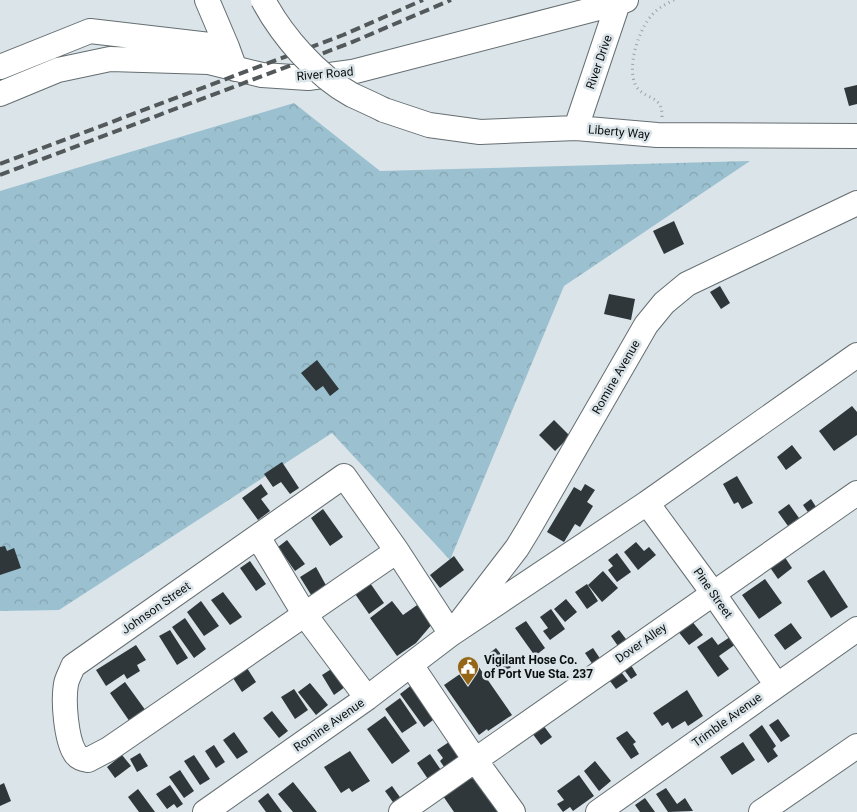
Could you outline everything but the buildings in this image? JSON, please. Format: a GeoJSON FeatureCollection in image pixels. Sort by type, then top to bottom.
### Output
{"type":"FeatureCollection","features":[{"type":"Feature","properties":{"kind":"street"},"geometry":{"type":"LineString","coordinates":[[206,0],[235,69]]}},
{"type":"Feature","properties":{"kind":"street","name":"Liberty Way"},"geometry":{"type":"LineString","coordinates":[[263,0],[292,43],[324,75],[351,94],[384,110],[429,125],[480,132],[576,128],[657,135],[857,136]]}},
{"type":"Feature","properties":{"kind":"street","name":"River Road"},"geometry":{"type":"LineString","coordinates":[[0,94],[58,70],[110,59],[209,62],[262,75],[308,78],[352,72],[622,2]]}},
{"type":"Feature","properties":{"kind":"street","name":"River Drive"},"geometry":{"type":"LineString","coordinates":[[576,128],[622,2]]}},
{"type":"Feature","properties":{"kind":"street"},"geometry":{"type":"LineString","coordinates":[[0,67],[90,31],[227,47]]}},
{"type":"Feature","properties":{"kind":"street","name":"Romine Avenue"},"geometry":{"type":"LineString","coordinates":[[451,634],[520,542],[646,325],[664,303],[687,284],[857,203]]}},
{"type":"Feature","properties":{"kind":"street","name":"Romine Avenue"},"geometry":{"type":"LineString","coordinates":[[205,812],[367,698],[451,634],[647,503],[857,355]]}},
{"type":"Feature","properties":{"kind":"street","name":"Johnson Street"},"geometry":{"type":"LineString","coordinates":[[305,615],[110,749],[88,760],[76,754],[70,741],[66,708],[66,684],[73,666],[344,476],[396,551]]}},
{"type":"Feature","properties":{"kind":"street","name":"Dover Alley"},"geometry":{"type":"LineString","coordinates":[[401,812],[857,493]]}},
{"type":"Feature","properties":{"kind":"street","name":"Pine Street"},"geometry":{"type":"LineString","coordinates":[[647,503],[713,593],[776,684]]}},
{"type":"Feature","properties":{"kind":"street"},"geometry":{"type":"LineString","coordinates":[[258,537],[305,615],[367,698]]}},
{"type":"Feature","properties":{"kind":"street"},"geometry":{"type":"LineString","coordinates":[[305,615],[396,551],[451,634]]}},
{"type":"Feature","properties":{"kind":"street","name":"Trimble Avenue"},"geometry":{"type":"LineString","coordinates":[[598,812],[776,684],[857,629]]}},
{"type":"Feature","properties":{"kind":"street"},"geometry":{"type":"LineString","coordinates":[[411,665],[475,760],[513,812]]}},
{"type":"Feature","properties":{"kind":"street"},"geometry":{"type":"LineString","coordinates":[[761,812],[857,746]]}},
{"type":"Feature","properties":{"kind":"path"},"geometry":{"type":"LineString","coordinates":[[657,135],[662,119],[662,108],[658,100],[644,94],[635,84],[633,70],[634,53],[640,35],[651,16],[665,4],[674,0]]}},
{"type":"Feature","properties":{"kind":"green space"},"geometry":{"type":"Polygon","coordinates":[[[294,103],[380,171],[750,161],[564,286],[450,560],[332,433],[59,610],[0,611],[0,191],[294,103]]]}},
{"type":"Feature","properties":{"kind":"railway"},"geometry":{"type":"LineString","coordinates":[[0,164],[343,35],[423,0]]}},
{"type":"Feature","properties":{"kind":"railway"},"geometry":{"type":"LineString","coordinates":[[0,175],[350,43],[451,0]]}},
{"type":"Feature","properties":{"kind":"place","name":"Vigilant Hose Co. of Port Vue Sta. 237"},"geometry":{"type":"Point","coordinates":[468,686]}}]}
